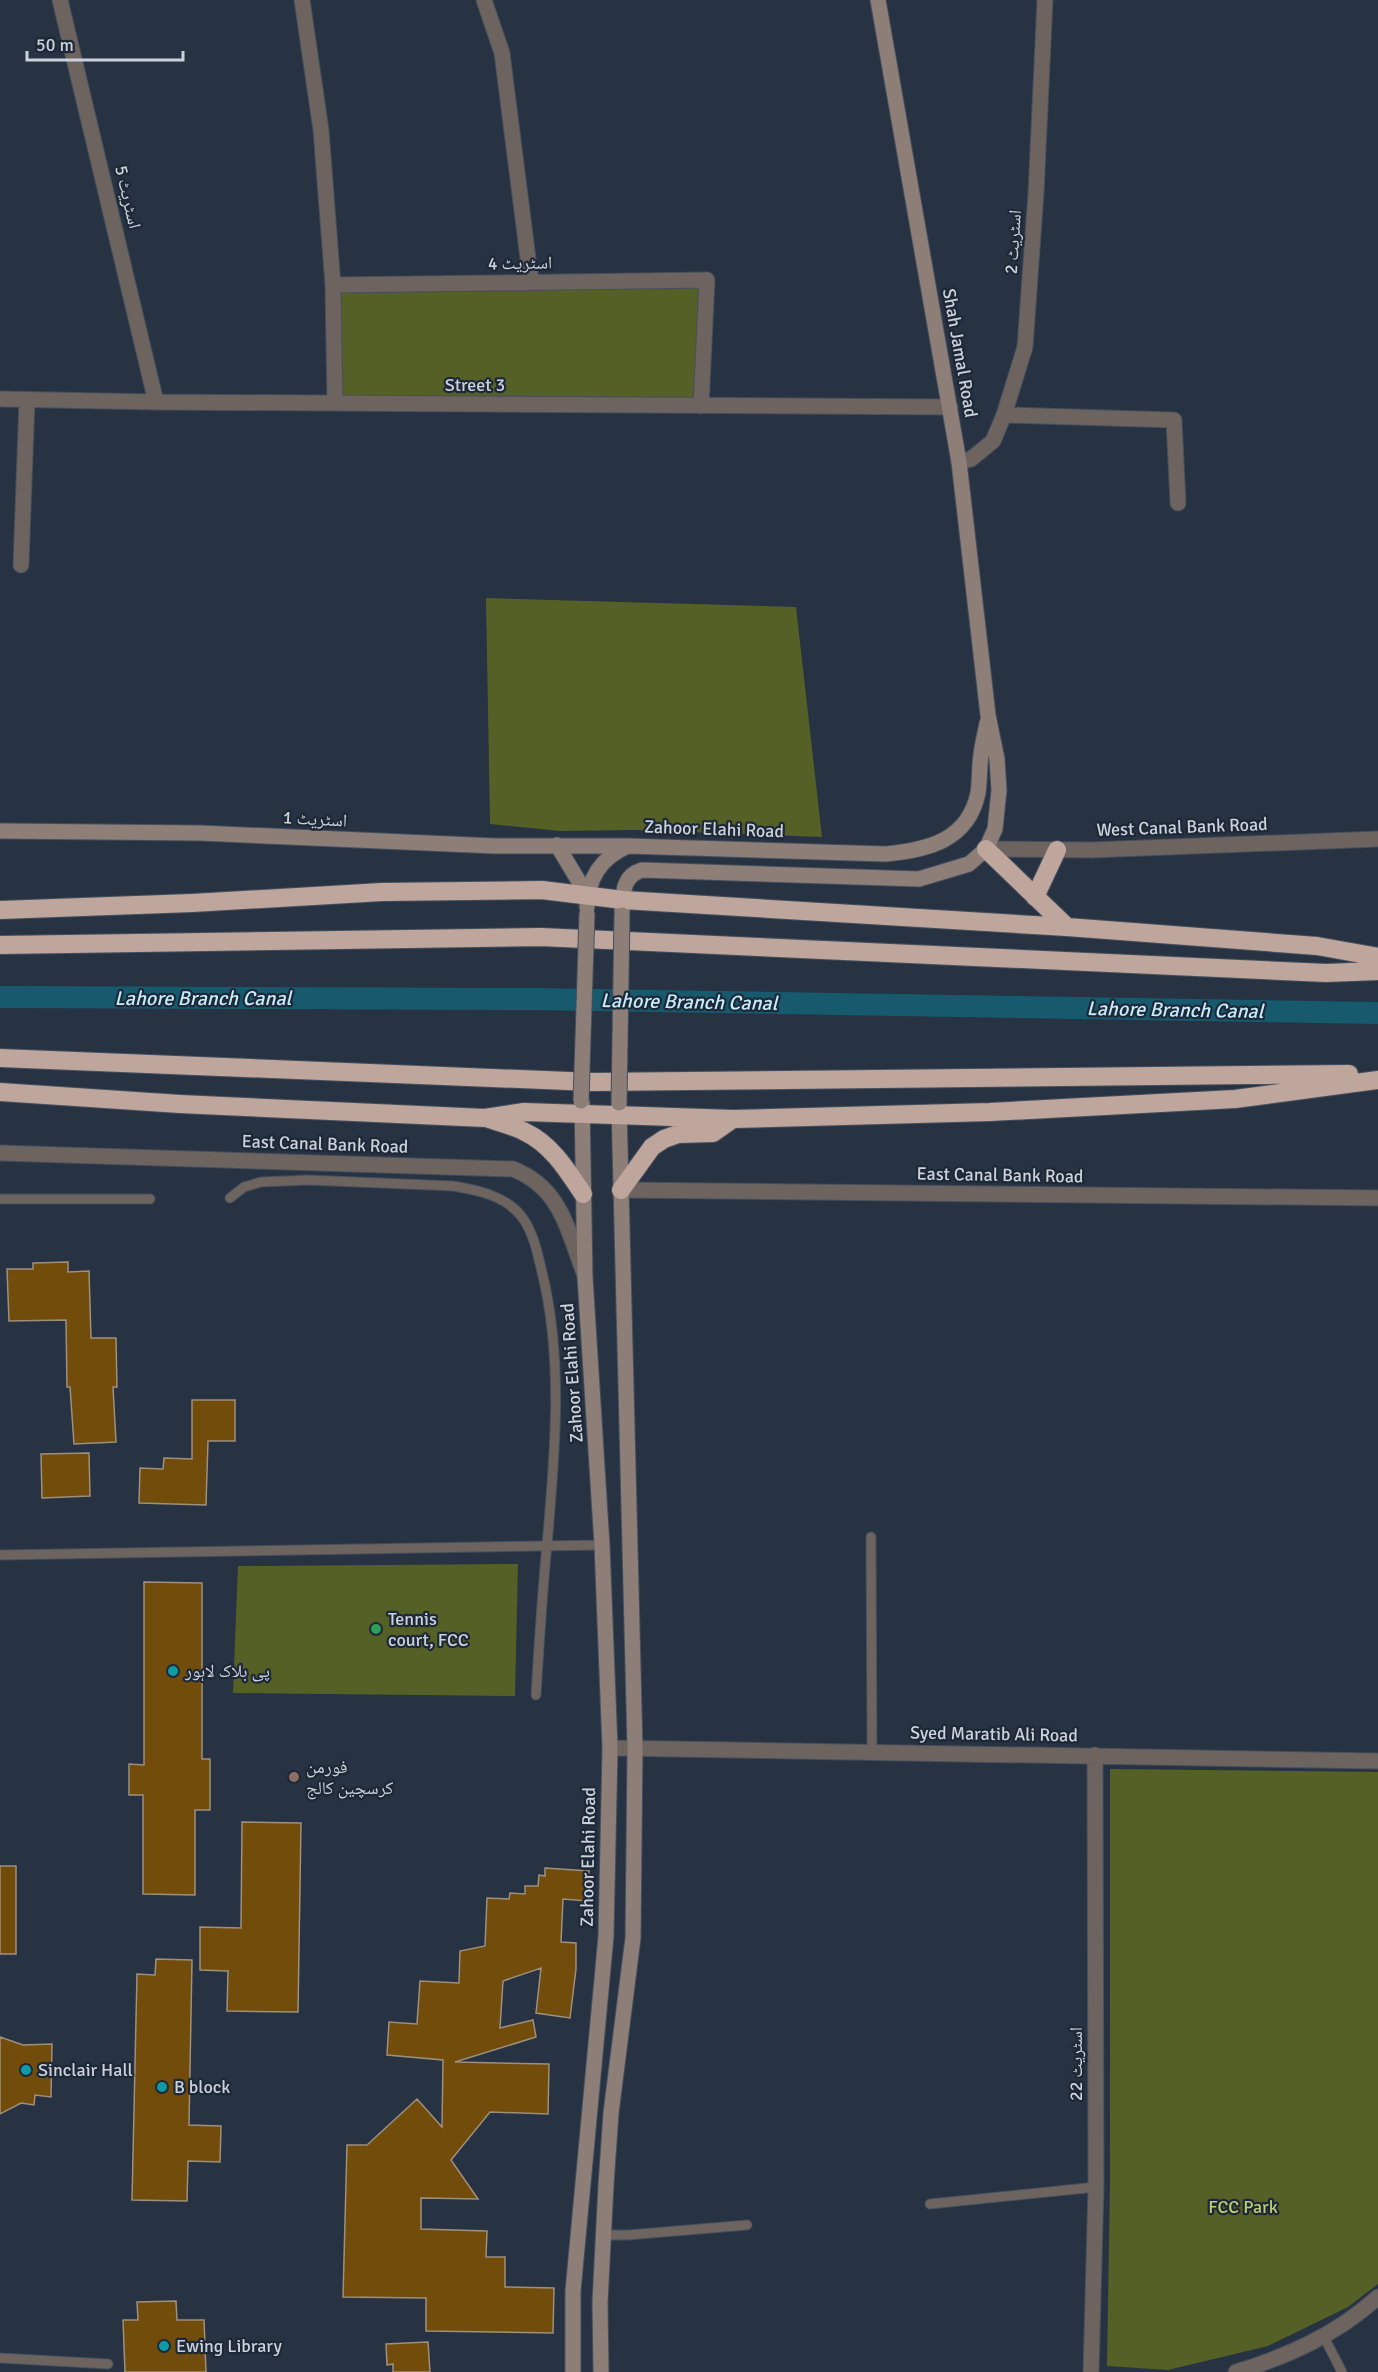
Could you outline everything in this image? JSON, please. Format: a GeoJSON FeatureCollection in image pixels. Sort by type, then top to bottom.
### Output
{"type":"FeatureCollection","features":[{"type":"Feature","properties":{"kind":"highway"},"geometry":{"type":"LineString","coordinates":[[986,849],[1067,927]]}},
{"type":"Feature","properties":{"kind":"highway"},"geometry":{"type":"LineString","coordinates":[[1035,897],[1057,850]]}},
{"type":"Feature","properties":{"kind":"highway"},"geometry":{"type":"LineString","coordinates":[[0,910],[426,891],[542,890],[587,904],[622,907],[1067,927],[1317,946],[1378,957]]}},
{"type":"Feature","properties":{"kind":"highway"},"geometry":{"type":"LineString","coordinates":[[0,945],[541,937],[1326,973],[1378,971]]}},
{"type":"Feature","properties":{"kind":"highway"},"geometry":{"type":"LineString","coordinates":[[0,1058],[592,1082],[1378,1074]]}},
{"type":"Feature","properties":{"kind":"highway"},"geometry":{"type":"LineString","coordinates":[[0,1092],[180,1104],[485,1118],[582,1107],[733,1119],[990,1112],[1235,1099],[1378,1080]]}},
{"type":"Feature","properties":{"kind":"highway"},"geometry":{"type":"LineString","coordinates":[[485,1118],[525,1131],[538,1140],[565,1167],[583,1194]]}},
{"type":"Feature","properties":{"kind":"highway"},"geometry":{"type":"LineString","coordinates":[[621,1190],[652,1147],[664,1139],[678,1134],[712,1133],[733,1119]]}},
{"type":"Feature","properties":{"kind":"main road","name":"Shah Jamal Road"},"geometry":{"type":"LineString","coordinates":[[878,0],[959,462],[988,715]]}},
{"type":"Feature","properties":{"kind":"main road","name":"Zahoor Elahi Road"},"geometry":{"type":"LineString","coordinates":[[573,2372],[573,2292],[606,1936],[610,1748],[603,1545],[585,1277],[583,1194],[582,1107],[587,904],[592,877],[604,860],[615,851],[628,846],[886,854],[927,849],[953,834],[973,809],[978,794],[981,755],[988,715]]}},
{"type":"Feature","properties":{"kind":"main road"},"geometry":{"type":"LineString","coordinates":[[601,2372],[600,2302],[611,2113],[633,1938],[635,1748],[620,1109],[622,907],[627,879],[633,873],[642,870],[905,880],[940,874],[962,867],[975,860],[986,849],[995,829],[999,790],[997,759],[988,715]]}},
{"type":"Feature","properties":{"kind":"main road","name":"اسٹریٹ 1"},"geometry":{"type":"LineString","coordinates":[[0,831],[200,833],[495,846],[628,846]]}},
{"type":"Feature","properties":{"kind":"main road"},"geometry":{"type":"LineString","coordinates":[[558,845],[587,904]]}},
{"type":"Feature","properties":{"kind":"street","name":"اسٹریٹ 5"},"geometry":{"type":"LineString","coordinates":[[60,0],[156,402]]}},
{"type":"Feature","properties":{"kind":"street"},"geometry":{"type":"LineString","coordinates":[[302,0],[321,130],[333,285],[335,404]]}},
{"type":"Feature","properties":{"kind":"street"},"geometry":{"type":"LineString","coordinates":[[484,0],[502,53],[531,282]]}},
{"type":"Feature","properties":{"kind":"street","name":"اسٹریٹ 2"},"geometry":{"type":"LineString","coordinates":[[959,462],[982,451],[993,441],[1004,415],[1025,347],[1036,193],[1045,0]]}},
{"type":"Feature","properties":{"kind":"street","name":"اسٹریٹ 4"},"geometry":{"type":"LineString","coordinates":[[333,285],[707,280],[701,406]]}},
{"type":"Feature","properties":{"kind":"street","name":"Street 3"},"geometry":{"type":"LineString","coordinates":[[0,399],[335,404],[950,407]]}},
{"type":"Feature","properties":{"kind":"street"},"geometry":{"type":"LineString","coordinates":[[21,565],[27,400]]}},
{"type":"Feature","properties":{"kind":"street"},"geometry":{"type":"LineString","coordinates":[[1004,415],[1174,420],[1178,503]]}},
{"type":"Feature","properties":{"kind":"street","name":"West Canal Bank Road"},"geometry":{"type":"LineString","coordinates":[[986,849],[1057,850],[1378,839]]}},
{"type":"Feature","properties":{"kind":"street","name":"East Canal Bank Road"},"geometry":{"type":"LineString","coordinates":[[0,1153],[513,1169],[542,1185],[554,1198],[585,1277]]}},
{"type":"Feature","properties":{"kind":"street","name":"East Canal Bank Road"},"geometry":{"type":"LineString","coordinates":[[621,1190],[1378,1198]]}},
{"type":"Feature","properties":{"kind":"street","name":"Syed Maratib Ali Road"},"geometry":{"type":"LineString","coordinates":[[610,1748],[1378,1761]]}},
{"type":"Feature","properties":{"kind":"street","name":"اسٹریٹ 22"},"geometry":{"type":"LineString","coordinates":[[1091,2372],[1096,2187],[1095,1755]]}},
{"type":"Feature","properties":{"kind":"street"},"geometry":{"type":"LineString","coordinates":[[1236,2372],[1278,2359],[1324,2337],[1378,2297]]}},
{"type":"Feature","properties":{"kind":"lane"},"geometry":{"type":"LineString","coordinates":[[230,1198],[244,1187],[261,1182],[308,1180],[453,1186],[498,1198],[522,1217],[538,1253],[548,1297],[554,1341],[555,1459],[546,1546],[536,1695]]}},
{"type":"Feature","properties":{"kind":"lane"},"geometry":{"type":"LineString","coordinates":[[0,1199],[150,1199]]}},
{"type":"Feature","properties":{"kind":"lane"},"geometry":{"type":"LineString","coordinates":[[871,1537],[872,1751]]}},
{"type":"Feature","properties":{"kind":"lane"},"geometry":{"type":"LineString","coordinates":[[0,1555],[603,1545]]}},
{"type":"Feature","properties":{"kind":"lane"},"geometry":{"type":"LineString","coordinates":[[930,2204],[1096,2187]]}},
{"type":"Feature","properties":{"kind":"lane"},"geometry":{"type":"LineString","coordinates":[[603,2235],[628,2235],[747,2224]]}},
{"type":"Feature","properties":{"kind":"lane"},"geometry":{"type":"LineString","coordinates":[[1324,2337],[1342,2372]]}},
{"type":"Feature","properties":{"kind":"lane"},"geometry":{"type":"LineString","coordinates":[[0,2358],[108,2364]]}},
{"type":"Feature","properties":{"kind":"green space"},"geometry":{"type":"Polygon","coordinates":[[[707,280],[701,406],[335,403],[333,285],[707,280]]]}},
{"type":"Feature","properties":{"kind":"green space"},"geometry":{"type":"Polygon","coordinates":[[[486,598],[796,607],[822,837],[634,830],[560,831],[490,824],[486,598]]]}},
{"type":"Feature","properties":{"kind":"green space","name":"Tennis court, FCC"},"geometry":{"type":"Polygon","coordinates":[[[518,1564],[515,1696],[233,1693],[238,1566],[518,1564]]]}},
{"type":"Feature","properties":{"kind":"green space","name":"FCC Park"},"geometry":{"type":"Polygon","coordinates":[[[1110,1769],[1378,1772],[1378,2284],[1348,2307],[1268,2346],[1168,2370],[1107,2366],[1110,2183],[1110,1769]]]}},
{"type":"Feature","properties":{"kind":"building"},"geometry":{"type":"Polygon","coordinates":[[[68,1262],[68,1272],[89,1271],[91,1338],[116,1338],[117,1387],[113,1387],[116,1442],[74,1444],[70,1387],[67,1387],[66,1320],[9,1321],[7,1269],[33,1269],[33,1263],[68,1262]]]}},
{"type":"Feature","properties":{"kind":"building"},"geometry":{"type":"Polygon","coordinates":[[[192,1400],[235,1400],[235,1441],[208,1441],[206,1505],[139,1503],[140,1468],[163,1469],[164,1458],[192,1459],[192,1400]]]}},
{"type":"Feature","properties":{"kind":"building"},"geometry":{"type":"Polygon","coordinates":[[[89,1453],[90,1496],[42,1498],[41,1454],[89,1453]]]}},
{"type":"Feature","properties":{"kind":"building","name":"پی بلاک لاہور"},"geometry":{"type":"Polygon","coordinates":[[[144,1582],[202,1583],[202,1759],[210,1759],[210,1810],[195,1810],[195,1895],[143,1894],[143,1795],[129,1795],[129,1764],[144,1765],[144,1582]]]}},
{"type":"Feature","properties":{"kind":"building"},"geometry":{"type":"Polygon","coordinates":[[[242,1822],[301,1823],[298,2012],[227,2011],[228,1971],[200,1970],[200,1927],[241,1928],[242,1822]]]}},
{"type":"Feature","properties":{"kind":"building"},"geometry":{"type":"Polygon","coordinates":[[[0,1866],[16,1866],[16,1954],[0,1954],[0,1866]]]}},
{"type":"Feature","properties":{"kind":"building"},"geometry":{"type":"Polygon","coordinates":[[[545,1868],[589,1871],[587,1901],[563,1899],[561,1942],[576,1943],[576,1969],[570,2018],[536,2013],[541,1968],[503,1981],[500,2028],[533,2020],[536,2037],[455,2062],[549,2064],[548,2114],[490,2112],[451,2160],[478,2199],[421,2198],[421,2229],[487,2231],[486,2257],[505,2257],[505,2287],[554,2288],[553,2333],[426,2331],[426,2298],[343,2297],[347,2145],[367,2145],[417,2099],[442,2127],[443,2060],[387,2055],[389,2022],[417,2024],[420,1981],[459,1983],[460,1951],[485,1946],[487,1898],[509,1899],[510,1893],[525,1894],[525,1886],[538,1886],[539,1875],[545,1876],[545,1868]]]}},
{"type":"Feature","properties":{"kind":"building","name":"B block"},"geometry":{"type":"Polygon","coordinates":[[[156,1959],[192,1960],[189,2125],[221,2126],[220,2162],[188,2161],[187,2201],[132,2200],[137,1974],[155,1975],[156,1959]]]}},
{"type":"Feature","properties":{"kind":"building","name":"Sinclair Hall"},"geometry":{"type":"Polygon","coordinates":[[[0,2037],[23,2045],[52,2044],[51,2097],[35,2095],[34,2105],[21,2103],[0,2114],[0,2037]]]}},
{"type":"Feature","properties":{"kind":"building","name":"Ewing Library"},"geometry":{"type":"Polygon","coordinates":[[[176,2301],[177,2320],[204,2320],[206,2372],[125,2372],[123,2320],[138,2320],[137,2302],[176,2301]]]}},
{"type":"Feature","properties":{"kind":"building"},"geometry":{"type":"Polygon","coordinates":[[[428,2342],[430,2372],[393,2372],[393,2364],[387,2365],[386,2344],[428,2342]]]}},
{"type":"Feature","properties":{"kind":"waterway","name":"Lahore Branch Canal"},"geometry":{"type":"LineString","coordinates":[[0,997],[531,999],[1378,1013]]}},
{"type":"Feature","properties":{"kind":"place","name":"Tennis court, FCC"},"geometry":{"type":"Point","coordinates":[376,1629]}},
{"type":"Feature","properties":{"kind":"place","name":"پی بلاک لاہور"},"geometry":{"type":"Point","coordinates":[173,1671]}},
{"type":"Feature","properties":{"kind":"place","name":"فورمن کرسچین کالج"},"geometry":{"type":"Point","coordinates":[294,1777]}},
{"type":"Feature","properties":{"kind":"place","name":"Sinclair Hall"},"geometry":{"type":"Point","coordinates":[26,2070]}},
{"type":"Feature","properties":{"kind":"place","name":"B block"},"geometry":{"type":"Point","coordinates":[162,2087]}},
{"type":"Feature","properties":{"kind":"place","name":"Ewing Library"},"geometry":{"type":"Point","coordinates":[164,2346]}}]}
